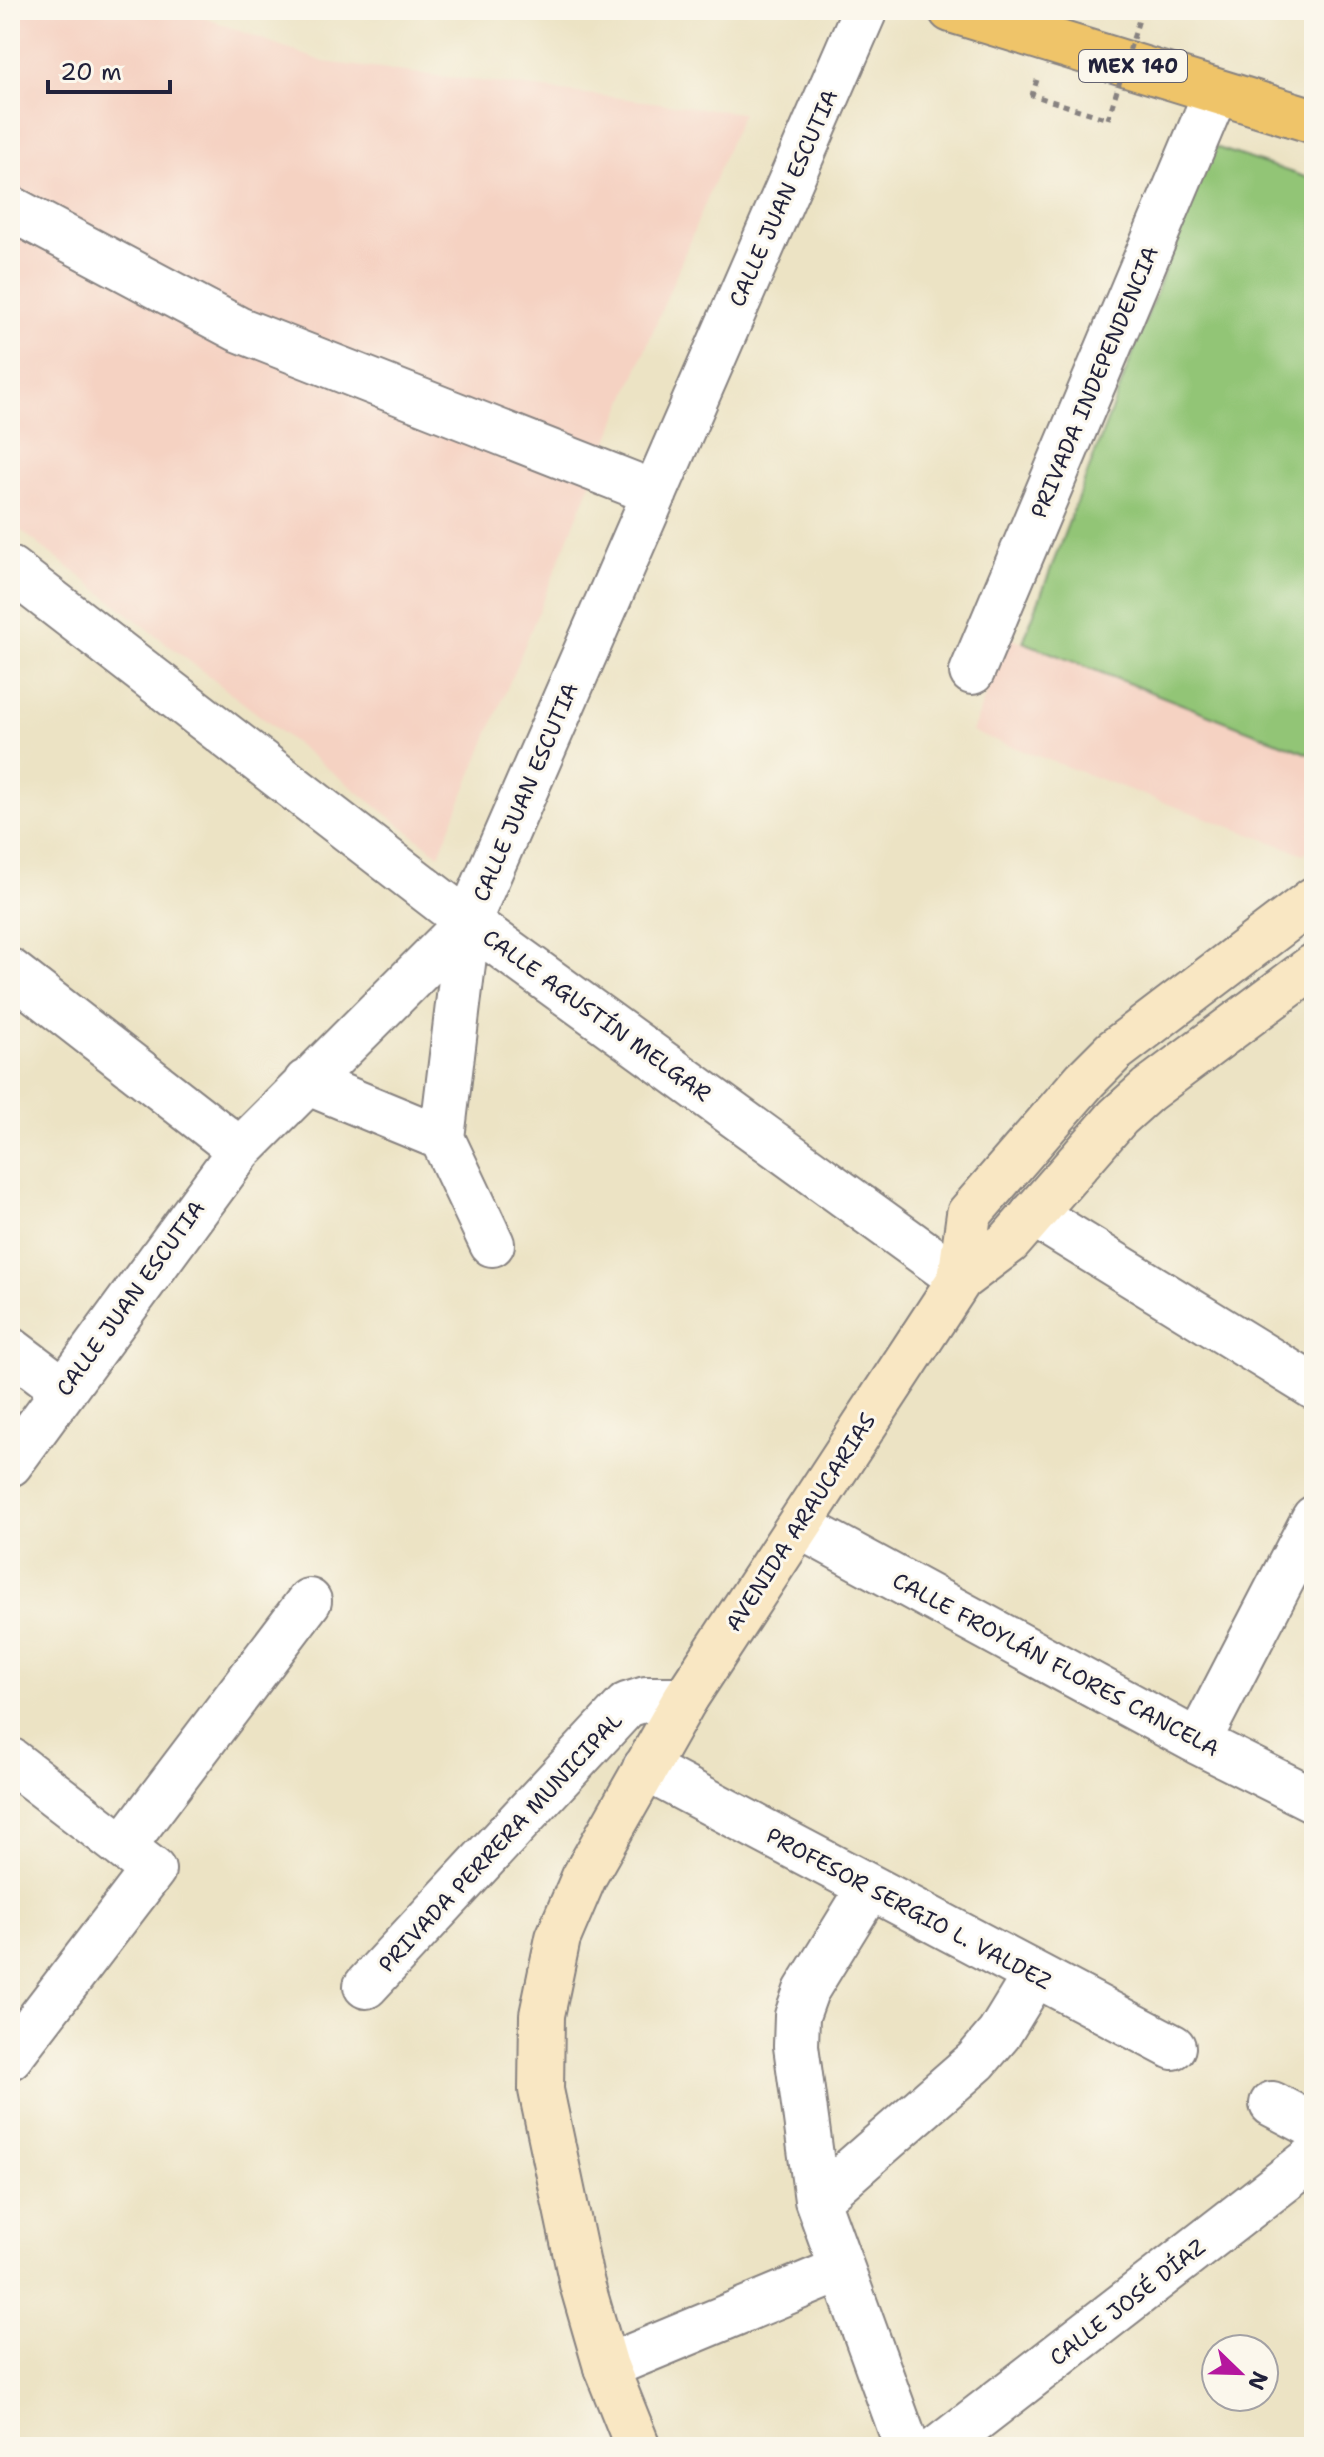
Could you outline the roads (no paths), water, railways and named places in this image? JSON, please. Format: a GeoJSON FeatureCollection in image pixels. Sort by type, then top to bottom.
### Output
{"type":"FeatureCollection","features":[{"type":"Feature","properties":{"kind":"highway","name":"MEX 140"},"geometry":{"type":"LineString","coordinates":[[951,10],[1314,121]]}},
{"type":"Feature","properties":{"kind":"street","name":"CALLE JUAN ESCUTIA"},"geometry":{"type":"LineString","coordinates":[[10,1464],[240,1150],[468,922],[865,10]]}},
{"type":"Feature","properties":{"kind":"street","name":"PRIVADA INDEPENDENCIA"},"geometry":{"type":"LineString","coordinates":[[972,672],[1216,92]]}},
{"type":"Feature","properties":{"kind":"street"},"geometry":{"type":"LineString","coordinates":[[10,208],[238,329],[655,493]]}},
{"type":"Feature","properties":{"kind":"street","name":"CALLE AGUSTÍN MELGAR"},"geometry":{"type":"LineString","coordinates":[[10,569],[468,922],[960,1279]]}},
{"type":"Feature","properties":{"kind":"street","name":"AVENIDA ARAUCARIAS"},"geometry":{"type":"LineString","coordinates":[[960,1279],[969,1214],[1085,1080],[1114,1051],[1314,899]]}},
{"type":"Feature","properties":{"kind":"street"},"geometry":{"type":"LineString","coordinates":[[468,922],[442,1138],[492,1244]]}},
{"type":"Feature","properties":{"kind":"street"},"geometry":{"type":"LineString","coordinates":[[10,971],[240,1150]]}},
{"type":"Feature","properties":{"kind":"street","name":"AVENIDA ARAUCARIAS"},"geometry":{"type":"LineString","coordinates":[[638,2447],[606,2367],[582,2284],[541,2090],[542,2015],[558,1938],[584,1877],[685,1699],[960,1279],[1009,1242],[1118,1117],[1148,1090],[1310,977]]}},
{"type":"Feature","properties":{"kind":"street"},"geometry":{"type":"LineString","coordinates":[[1114,1051],[1148,1090]]}},
{"type":"Feature","properties":{"kind":"street"},"geometry":{"type":"LineString","coordinates":[[306,1082],[442,1138]]}},
{"type":"Feature","properties":{"kind":"street"},"geometry":{"type":"LineString","coordinates":[[1033,1214],[1314,1387]]}},
{"type":"Feature","properties":{"kind":"street"},"geometry":{"type":"LineString","coordinates":[[10,1349],[63,1389]]}},
{"type":"Feature","properties":{"kind":"street"},"geometry":{"type":"LineString","coordinates":[[1198,1742],[1314,1518]]}},
{"type":"Feature","properties":{"kind":"street","name":"CALLE FROYLÁN FLORES CANCELA"},"geometry":{"type":"LineString","coordinates":[[799,1526],[1198,1742],[1314,1800]]}},
{"type":"Feature","properties":{"kind":"street"},"geometry":{"type":"LineString","coordinates":[[10,2057],[309,1601]]}},
{"type":"Feature","properties":{"kind":"street","name":"PRIVADA PERRERA MUNICIPAL"},"geometry":{"type":"LineString","coordinates":[[366,1986],[627,1705],[646,1699],[685,1699]]}},
{"type":"Feature","properties":{"kind":"street"},"geometry":{"type":"LineString","coordinates":[[10,1760],[138,1858]]}},
{"type":"Feature","properties":{"kind":"street","name":"PROFESOR SERGIO L. VALDEZ"},"geometry":{"type":"LineString","coordinates":[[645,1768],[1173,2047]]}},
{"type":"Feature","properties":{"kind":"street"},"geometry":{"type":"LineString","coordinates":[[870,1887],[806,1991],[797,2016],[796,2046],[817,2200],[907,2447]]}},
{"type":"Feature","properties":{"kind":"street"},"geometry":{"type":"LineString","coordinates":[[817,2200],[976,2061],[999,2034],[1035,1975]]}},
{"type":"Feature","properties":{"kind":"street"},"geometry":{"type":"LineString","coordinates":[[1272,2104],[1314,2126]]}},
{"type":"Feature","properties":{"kind":"street","name":"CALLE JOSÉ DÍAZ"},"geometry":{"type":"LineString","coordinates":[[940,2447],[1314,2157]]}},
{"type":"Feature","properties":{"kind":"street"},"geometry":{"type":"LineString","coordinates":[[606,2367],[840,2270]]}}]}
